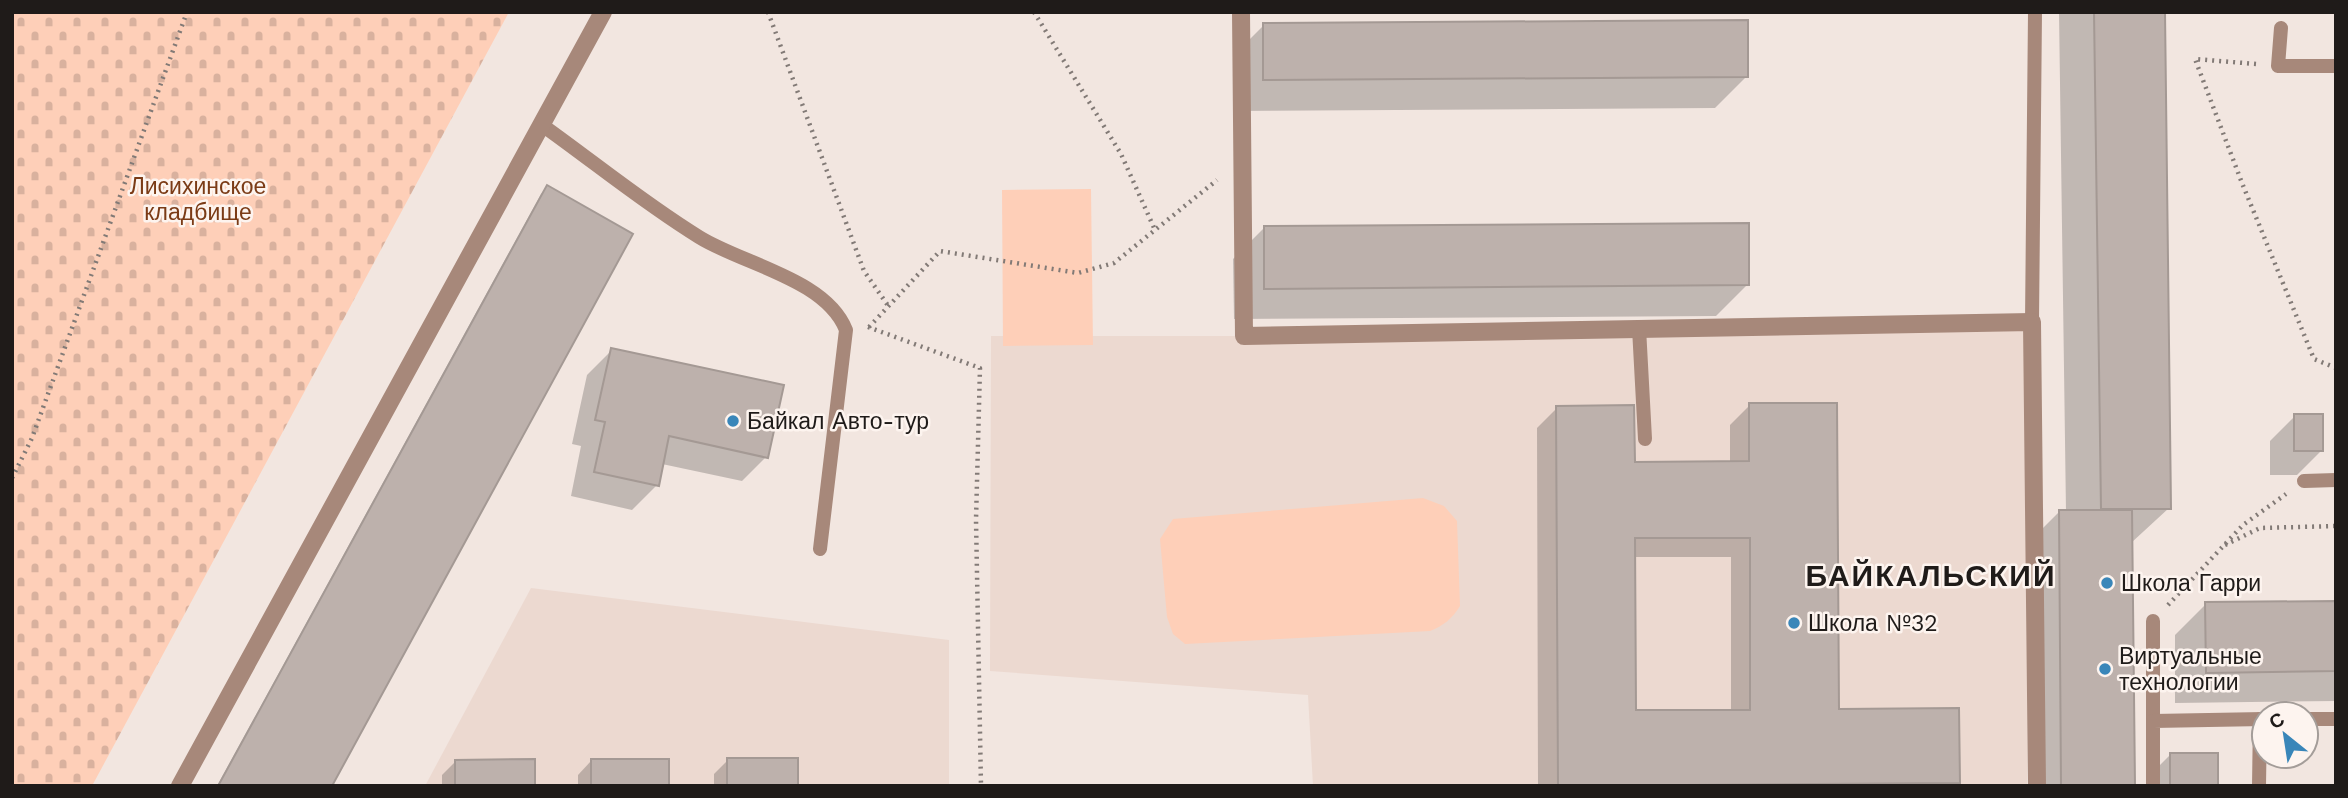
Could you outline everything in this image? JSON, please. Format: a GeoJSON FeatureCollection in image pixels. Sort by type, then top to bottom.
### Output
{"type":"FeatureCollection","features":[{"type":"Feature","properties":{"kind":"street"},"geometry":{"type":"LineString","coordinates":[[180,786],[603,12]]}},
{"type":"Feature","properties":{"kind":"street"},"geometry":{"type":"LineString","coordinates":[[1241,12],[1244,336],[2032,321],[2037,786]]}},
{"type":"Feature","properties":{"kind":"lane"},"geometry":{"type":"LineString","coordinates":[[2032,321],[2035,12]]}},
{"type":"Feature","properties":{"kind":"lane"},"geometry":{"type":"LineString","coordinates":[[2281,28],[2278,66],[2336,66]]}},
{"type":"Feature","properties":{"kind":"lane"},"geometry":{"type":"LineString","coordinates":[[542,125],[700,238],[806,288],[841,317],[846,330],[820,549]]}},
{"type":"Feature","properties":{"kind":"lane"},"geometry":{"type":"LineString","coordinates":[[1639,328],[1645,439]]}},
{"type":"Feature","properties":{"kind":"lane"},"geometry":{"type":"LineString","coordinates":[[2304,481],[2336,481]]}},
{"type":"Feature","properties":{"kind":"lane"},"geometry":{"type":"LineString","coordinates":[[2153,621],[2153,786]]}},
{"type":"Feature","properties":{"kind":"lane"},"geometry":{"type":"LineString","coordinates":[[2153,721],[2250,719]]}},
{"type":"Feature","properties":{"kind":"path"},"geometry":{"type":"LineString","coordinates":[[12,478],[32,438],[187,12]]}},
{"type":"Feature","properties":{"kind":"path"},"geometry":{"type":"LineString","coordinates":[[768,12],[864,271],[889,307]]}},
{"type":"Feature","properties":{"kind":"path"},"geometry":{"type":"LineString","coordinates":[[1034,12],[1121,154],[1155,230]]}},
{"type":"Feature","properties":{"kind":"path"},"geometry":{"type":"LineString","coordinates":[[2278,66],[2195,59],[2314,359],[2336,368]]}},
{"type":"Feature","properties":{"kind":"path"},"geometry":{"type":"LineString","coordinates":[[870,327],[940,251],[1077,273],[1114,263],[1242,160]]}},
{"type":"Feature","properties":{"kind":"path"},"geometry":{"type":"LineString","coordinates":[[841,317],[980,368],[976,520],[981,786]]}},
{"type":"Feature","properties":{"kind":"path"},"geometry":{"type":"LineString","coordinates":[[2153,621],[2242,525],[2304,481]]}},
{"type":"Feature","properties":{"kind":"path"},"geometry":{"type":"LineString","coordinates":[[2223,547],[2260,528],[2336,526]]}},
{"type":"Feature","properties":{"kind":"shaded area"},"geometry":{"type":"Polygon","coordinates":[[[2032,322],[2027,786],[1313,786],[1308,695],[990,671],[991,336],[1244,336],[2032,322]]]}},
{"type":"Feature","properties":{"kind":"shaded area"},"geometry":{"type":"Polygon","coordinates":[[[531,588],[949,640],[949,786],[425,786],[531,588]]]}},
{"type":"Feature","properties":{"kind":"green space","name":"Лисихинское кладбище"},"geometry":{"type":"Polygon","coordinates":[[[12,12],[509,12],[92,786],[12,786],[12,12]]]}},
{"type":"Feature","properties":{"kind":"green space"},"geometry":{"type":"Polygon","coordinates":[[[1091,189],[1093,345],[1003,346],[1002,190],[1091,189]]]}},
{"type":"Feature","properties":{"kind":"green space"},"geometry":{"type":"Polygon","coordinates":[[[1423,498],[1444,506],[1457,521],[1460,606],[1451,618],[1439,627],[1430,631],[1185,644],[1173,634],[1167,617],[1160,539],[1173,519],[1423,498]]]}},
{"type":"Feature","properties":{"kind":"building"},"geometry":{"type":"Polygon","coordinates":[[[2094,12],[2165,12],[2171,509],[2101,509],[2094,12]]]}},
{"type":"Feature","properties":{"kind":"building"},"geometry":{"type":"Polygon","coordinates":[[[1748,20],[1748,77],[1263,80],[1263,23],[1748,20]]]}},
{"type":"Feature","properties":{"kind":"building"},"geometry":{"type":"Polygon","coordinates":[[[547,185],[633,234],[332,786],[218,786],[547,185]]]}},
{"type":"Feature","properties":{"kind":"building"},"geometry":{"type":"Polygon","coordinates":[[[1749,223],[1749,285],[1264,289],[1264,226],[1749,223]]]}},
{"type":"Feature","properties":{"kind":"building"},"geometry":{"type":"Polygon","coordinates":[[[611,348],[784,385],[768,458],[669,436],[659,486],[594,472],[605,422],[595,420],[611,348]]]}},
{"type":"Feature","properties":{"kind":"building","name":"Школа №32"},"geometry":{"type":"Polygon","coordinates":[[[1749,403],[1837,403],[1839,709],[1959,708],[1960,783],[1558,786],[1556,406],[1634,405],[1635,462],[1749,461],[1749,403]],[[1635,538],[1636,710],[1750,710],[1750,538],[1635,538]]]}},
{"type":"Feature","properties":{"kind":"building"},"geometry":{"type":"Polygon","coordinates":[[[2294,414],[2323,414],[2323,451],[2294,451],[2294,414]]]}},
{"type":"Feature","properties":{"kind":"building"},"geometry":{"type":"Polygon","coordinates":[[[2059,510],[2132,510],[2135,786],[2061,786],[2059,510]]]}},
{"type":"Feature","properties":{"kind":"building"},"geometry":{"type":"Polygon","coordinates":[[[2336,601],[2336,671],[2206,673],[2205,602],[2336,601]]]}},
{"type":"Feature","properties":{"kind":"building"},"geometry":{"type":"Polygon","coordinates":[[[2170,753],[2218,753],[2218,786],[2170,786],[2170,753]]]}},
{"type":"Feature","properties":{"kind":"building"},"geometry":{"type":"Polygon","coordinates":[[[727,758],[798,758],[798,786],[727,786],[727,758]]]}},
{"type":"Feature","properties":{"kind":"building"},"geometry":{"type":"Polygon","coordinates":[[[535,759],[535,786],[455,786],[455,760],[535,759]]]}},
{"type":"Feature","properties":{"kind":"building"},"geometry":{"type":"Polygon","coordinates":[[[591,759],[669,759],[669,786],[591,786],[591,759]]]}},
{"type":"Feature","properties":{"kind":"place","name":"Байкал Авто-тур"},"geometry":{"type":"Point","coordinates":[733,421]}},
{"type":"Feature","properties":{"kind":"place","name":"Школа Гарри"},"geometry":{"type":"Point","coordinates":[2107,583]}},
{"type":"Feature","properties":{"kind":"place","name":"Школа №32"},"geometry":{"type":"Point","coordinates":[1794,623]}},
{"type":"Feature","properties":{"kind":"place","name":"Виртуальные технологии"},"geometry":{"type":"Point","coordinates":[2105,669]}},
{"type":"Feature","properties":{"kind":"district","name":"БАЙКАЛЬСКИЙ"},"geometry":{"type":"Point","coordinates":[1931,575]}}]}
